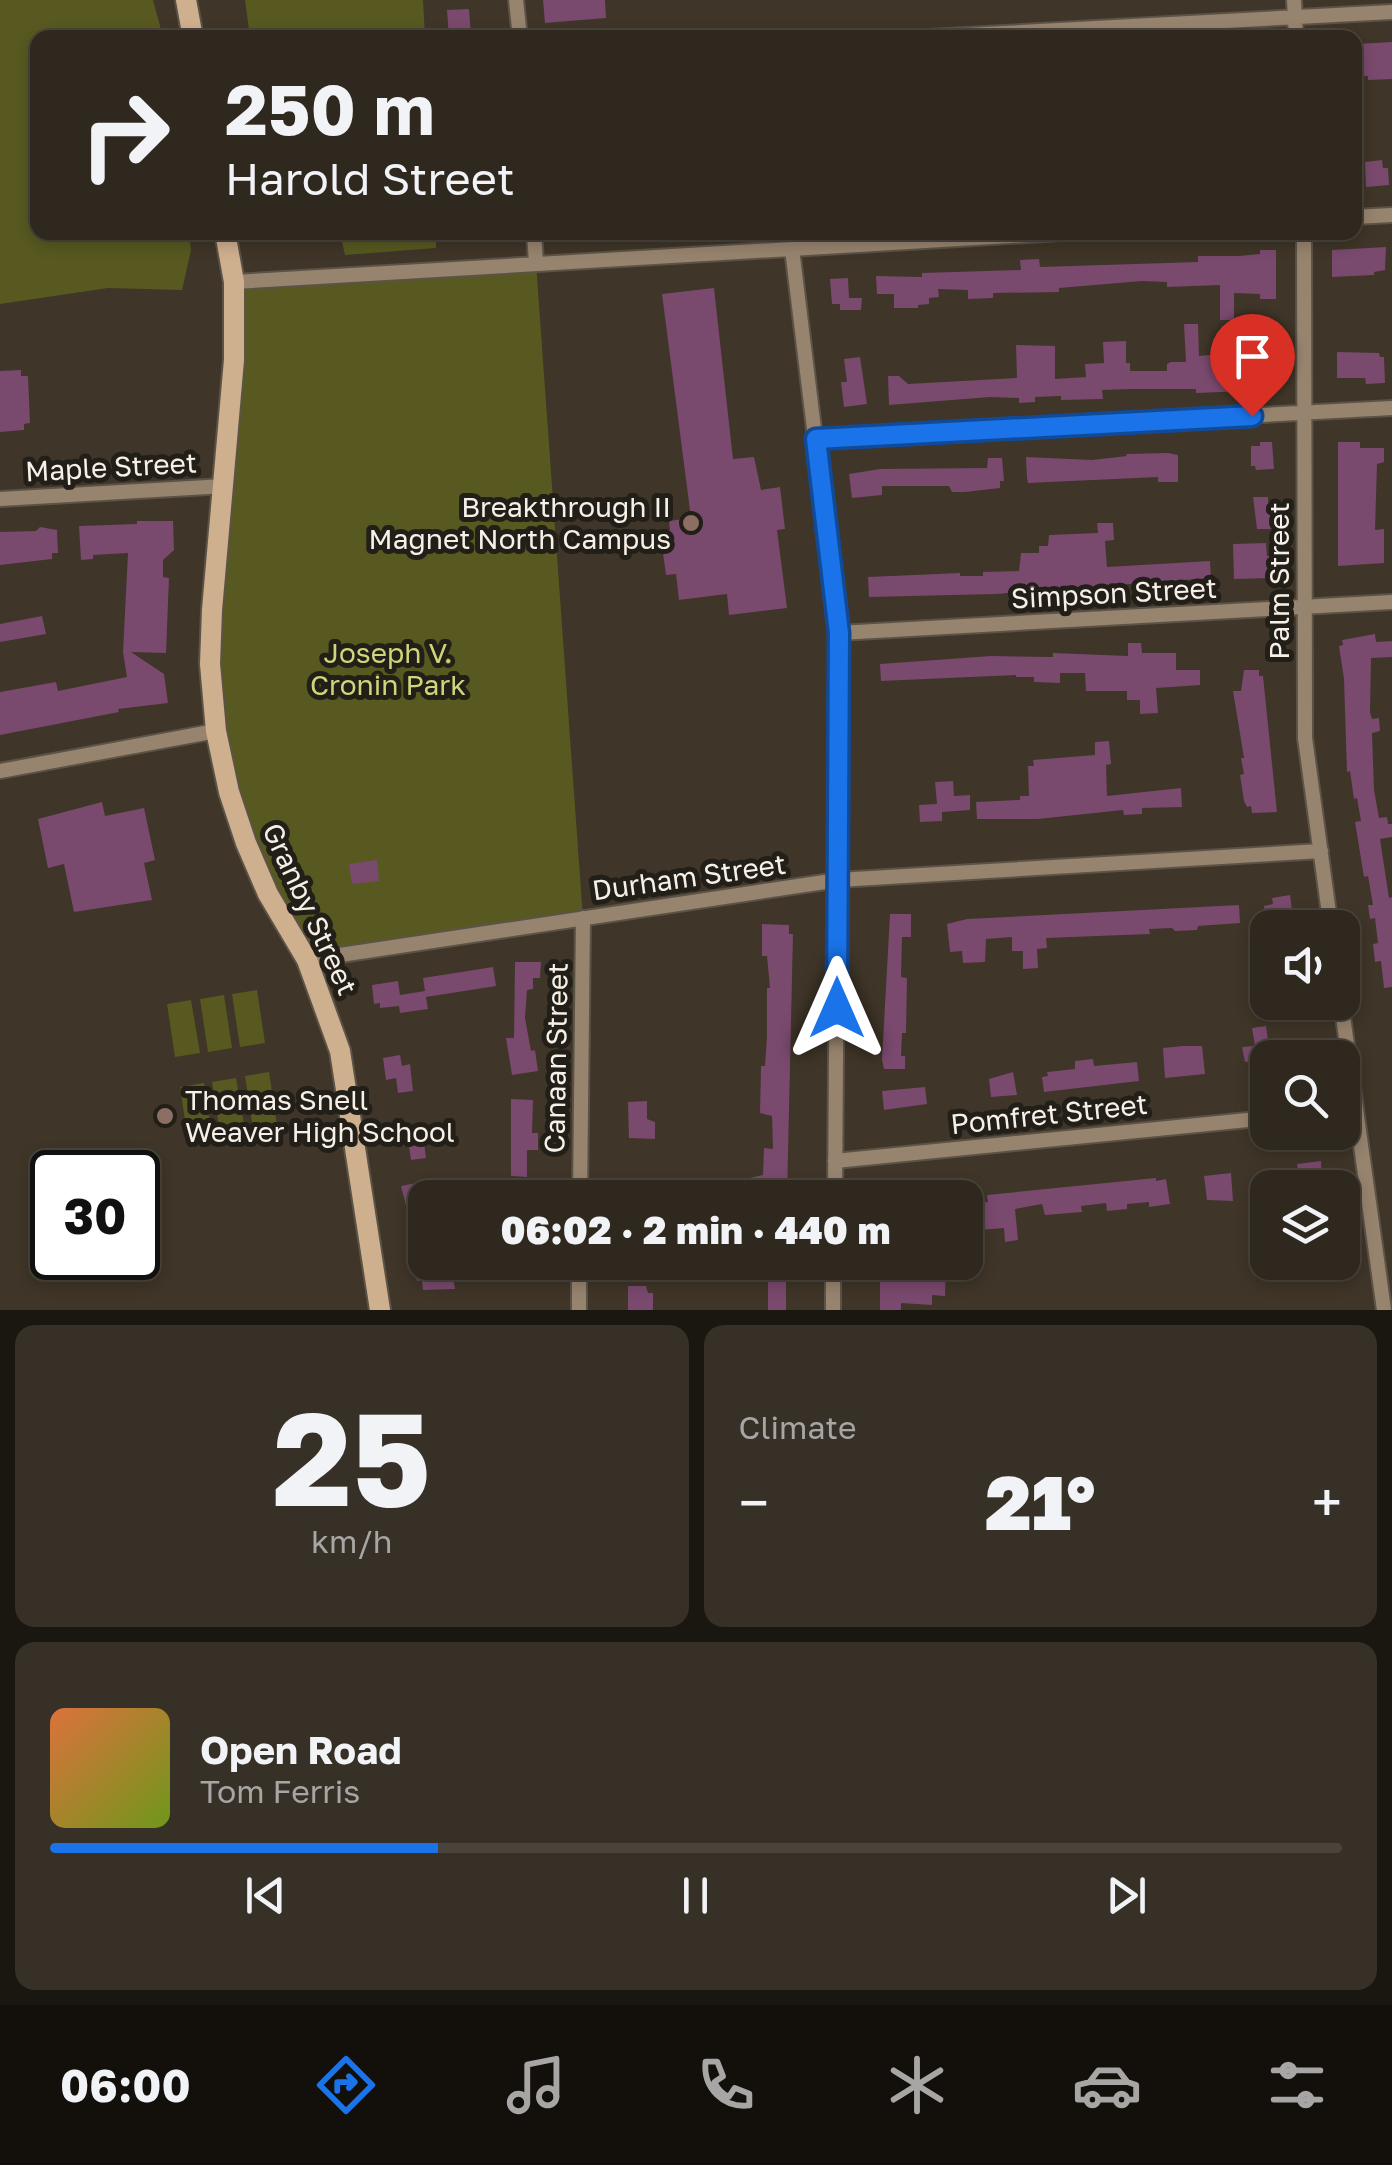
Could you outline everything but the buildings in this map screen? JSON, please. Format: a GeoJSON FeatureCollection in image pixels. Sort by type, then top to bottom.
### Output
{"type":"FeatureCollection","features":[{"type":"Feature","properties":{"kind":"main road"},"geometry":{"type":"LineString","coordinates":[[186,0],[192,30]]}},
{"type":"Feature","properties":{"kind":"main road","name":"Granby Street"},"geometry":{"type":"LineString","coordinates":[[227,240],[234,282],[234,360],[210,664],[216,731],[229,792],[246,844],[268,894],[308,960],[340,1051],[380,1310]]}},
{"type":"Feature","properties":{"kind":"street"},"geometry":{"type":"LineString","coordinates":[[516,0],[519,30]]}},
{"type":"Feature","properties":{"kind":"street"},"geometry":{"type":"LineString","coordinates":[[1294,0],[1296,30]]}},
{"type":"Feature","properties":{"kind":"street"},"geometry":{"type":"LineString","coordinates":[[1057,30],[1392,12]]}},
{"type":"Feature","properties":{"kind":"street"},"geometry":{"type":"LineString","coordinates":[[1362,216],[1392,215]]}},
{"type":"Feature","properties":{"kind":"street"},"geometry":{"type":"LineString","coordinates":[[535,240],[536,263]]}},
{"type":"Feature","properties":{"kind":"street"},"geometry":{"type":"LineString","coordinates":[[234,282],[951,240]]}},
{"type":"Feature","properties":{"kind":"street","name":"Palm Street"},"geometry":{"type":"LineString","coordinates":[[1304,240],[1305,738],[1329,910]]}},
{"type":"Feature","properties":{"kind":"street"},"geometry":{"type":"LineString","coordinates":[[792,250],[839,633],[835,1180]]}},
{"type":"Feature","properties":{"kind":"street"},"geometry":{"type":"LineString","coordinates":[[816,439],[1392,408]]}},
{"type":"Feature","properties":{"kind":"street","name":"Maple Street"},"geometry":{"type":"LineString","coordinates":[[0,498],[224,486]]}},
{"type":"Feature","properties":{"kind":"street","name":"Simpson Street"},"geometry":{"type":"LineString","coordinates":[[839,633],[1392,602]]}},
{"type":"Feature","properties":{"kind":"street"},"geometry":{"type":"LineString","coordinates":[[0,771],[216,731]]}},
{"type":"Feature","properties":{"kind":"street","name":"Durham Street"},"geometry":{"type":"LineString","coordinates":[[308,960],[838,880],[1321,850]]}},
{"type":"Feature","properties":{"kind":"street","name":"Canaan Street"},"geometry":{"type":"LineString","coordinates":[[580,1180],[583,918]]}},
{"type":"Feature","properties":{"kind":"street","name":"Pomfret Street"},"geometry":{"type":"LineString","coordinates":[[836,1161],[1250,1120]]}},
{"type":"Feature","properties":{"kind":"street"},"geometry":{"type":"LineString","coordinates":[[1355,1150],[1384,1310]]}},
{"type":"Feature","properties":{"kind":"street"},"geometry":{"type":"LineString","coordinates":[[579,1280],[579,1310]]}},
{"type":"Feature","properties":{"kind":"street"},"geometry":{"type":"LineString","coordinates":[[832,1310],[833,1280]]}},
{"type":"Feature","properties":{"kind":"green space"},"geometry":{"type":"Polygon","coordinates":[[[0,0],[153,0],[161,30],[30,30],[30,240],[190,240],[182,290],[108,288],[0,304],[0,0]]]}},
{"type":"Feature","properties":{"kind":"green space"},"geometry":{"type":"Polygon","coordinates":[[[245,0],[423,0],[425,30],[249,30],[245,0]]]}},
{"type":"Feature","properties":{"kind":"green space"},"geometry":{"type":"Polygon","coordinates":[[[342,240],[436,240],[436,248],[345,255],[342,240]]]}},
{"type":"Feature","properties":{"kind":"green space","name":"Joseph V. Cronin Park"},"geometry":{"type":"Polygon","coordinates":[[[536,263],[583,918],[307,960],[288,931],[216,731],[234,282],[536,263]]]}},
{"type":"Feature","properties":{"kind":"green space"},"geometry":{"type":"Polygon","coordinates":[[[257,990],[265,1043],[240,1047],[232,994],[257,990]]]}},
{"type":"Feature","properties":{"kind":"green space"},"geometry":{"type":"Polygon","coordinates":[[[224,995],[232,1048],[208,1052],[200,999],[224,995]]]}},
{"type":"Feature","properties":{"kind":"green space"},"geometry":{"type":"Polygon","coordinates":[[[191,1000],[200,1053],[175,1057],[167,1004],[191,1000]]]}},
{"type":"Feature","properties":{"kind":"green space"},"geometry":{"type":"Polygon","coordinates":[[[269,1072],[277,1125],[253,1129],[245,1076],[269,1072]]]}},
{"type":"Feature","properties":{"kind":"green space"},"geometry":{"type":"Polygon","coordinates":[[[236,1078],[245,1130],[220,1134],[212,1082],[236,1078]]]}},
{"type":"Feature","properties":{"kind":"green space"},"geometry":{"type":"Polygon","coordinates":[[[204,1083],[212,1136],[188,1140],[180,1087],[204,1083]]]}},
{"type":"Feature","properties":{"kind":"place","name":"Breakthrough II Magnet North Campus"},"geometry":{"type":"Point","coordinates":[691,523]}},
{"type":"Feature","properties":{"kind":"place","name":"Thomas Snell Weaver High School"},"geometry":{"type":"Point","coordinates":[165,1116]}},
{"type":"Feature","properties":{"kind":"route"},"geometry":{"type":"LineString","coordinates":[[837,1008],[839,633],[816,439],[1252,416]]}}]}
